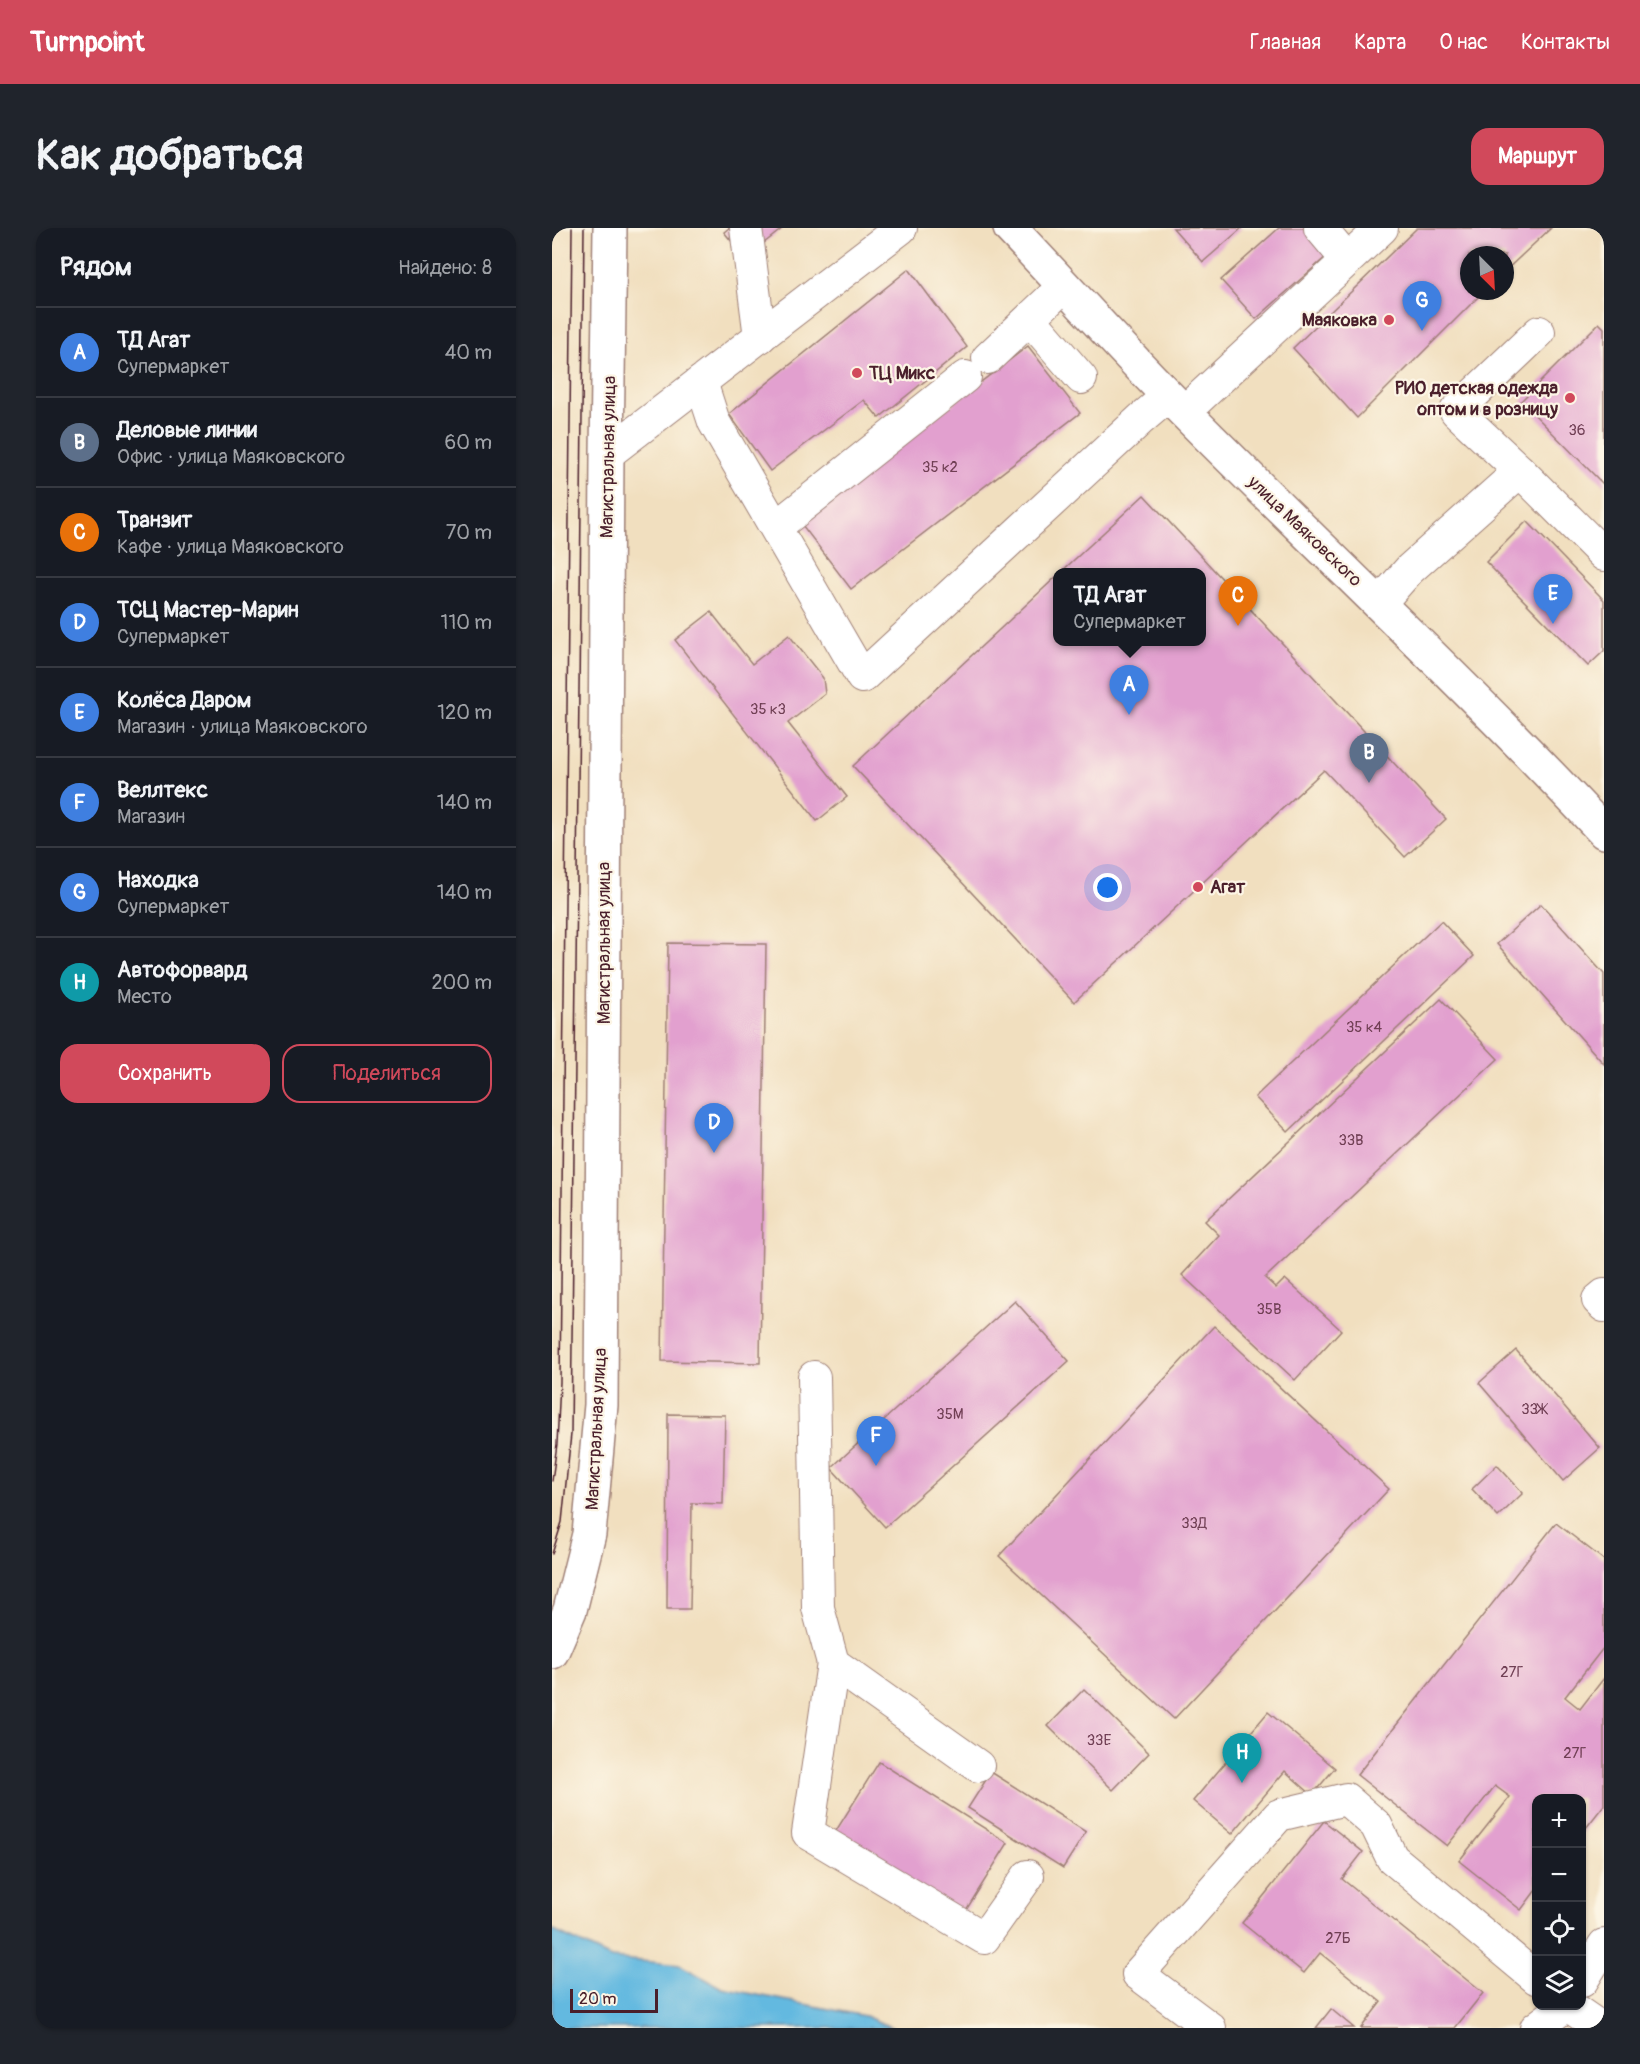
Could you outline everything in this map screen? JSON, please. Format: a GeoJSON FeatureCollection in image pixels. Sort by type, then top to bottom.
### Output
{"type":"FeatureCollection","features":[{"type":"Feature","properties":{"kind":"main road","name":"Магистральная улица"},"geometry":{"type":"LineString","coordinates":[[552,1652],[570,1610],[589,1534],[601,1405],[610,228]]}},
{"type":"Feature","properties":{"kind":"main road","name":"улица Маяковского"},"geometry":{"type":"LineString","coordinates":[[1010,228],[1176,404],[1551,775],[1604,832]]}},
{"type":"Feature","properties":{"kind":"lane"},"geometry":{"type":"LineString","coordinates":[[746,228],[760,337]]}},
{"type":"Feature","properties":{"kind":"lane"},"geometry":{"type":"LineString","coordinates":[[607,454],[902,228]]}},
{"type":"Feature","properties":{"kind":"lane"},"geometry":{"type":"LineString","coordinates":[[1320,228],[1347,260]]}},
{"type":"Feature","properties":{"kind":"lane"},"geometry":{"type":"LineString","coordinates":[[701,382],[714,422],[862,676],[1141,419],[1176,404],[1382,228]]}},
{"type":"Feature","properties":{"kind":"lane"},"geometry":{"type":"LineString","coordinates":[[776,527],[977,368],[1064,286]]}},
{"type":"Feature","properties":{"kind":"lane"},"geometry":{"type":"LineString","coordinates":[[1030,319],[1081,378]]}},
{"type":"Feature","properties":{"kind":"lane"},"geometry":{"type":"LineString","coordinates":[[1539,332],[1456,411],[1604,555]]}},
{"type":"Feature","properties":{"kind":"lane"},"geometry":{"type":"LineString","coordinates":[[1379,604],[1410,569],[1520,471]]}},
{"type":"Feature","properties":{"kind":"lane"},"geometry":{"type":"LineString","coordinates":[[1604,1295],[1598,1300],[1604,1306]]}},
{"type":"Feature","properties":{"kind":"lane"},"geometry":{"type":"LineString","coordinates":[[814,1377],[818,1608],[833,1663],[808,1833],[984,1938],[1028,1876]]}},
{"type":"Feature","properties":{"kind":"lane"},"geometry":{"type":"LineString","coordinates":[[833,1663],[978,1766]]}},
{"type":"Feature","properties":{"kind":"lane"},"geometry":{"type":"LineString","coordinates":[[1210,2028],[1138,1974],[1279,1815],[1346,1799],[1376,1825],[1392,1858],[1532,1975]]}},
{"type":"Feature","properties":{"kind":"lane"},"geometry":{"type":"LineString","coordinates":[[1586,1973],[1604,1945]]}},
{"type":"Feature","properties":{"kind":"lane"},"geometry":{"type":"LineString","coordinates":[[1536,2028],[1561,2010]]}},
{"type":"Feature","properties":{"kind":"lane"},"geometry":{"type":"LineString","coordinates":[[1573,2010],[1601,2028]]}},
{"type":"Feature","properties":{"kind":"water"},"geometry":{"type":"Polygon","coordinates":[[[552,1930],[611,1958],[680,1965],[722,1988],[865,2016],[893,2028],[552,2028],[552,1930]]]}},
{"type":"Feature","properties":{"kind":"building"},"geometry":{"type":"Polygon","coordinates":[[[729,228],[783,228],[745,258],[724,232],[729,228]]]}},
{"type":"Feature","properties":{"kind":"building"},"geometry":{"type":"Polygon","coordinates":[[[1173,228],[1242,228],[1203,262],[1173,228]]]}},
{"type":"Feature","properties":{"kind":"building"},"geometry":{"type":"Polygon","coordinates":[[[1279,228],[1304,228],[1328,255],[1256,319],[1221,280],[1279,228]]]}},
{"type":"Feature","properties":{"kind":"building","name":"Маяковка"},"geometry":{"type":"Polygon","coordinates":[[[1417,228],[1551,228],[1514,263],[1514,246],[1460,246],[1460,300],[1475,300],[1357,418],[1293,348],[1417,228]]]}},
{"type":"Feature","properties":{"kind":"building","name":"ТЦ Микс"},"geometry":{"type":"Polygon","coordinates":[[[909,269],[967,347],[879,418],[864,400],[770,471],[729,414],[909,269]]]}},
{"type":"Feature","properties":{"kind":"building"},"geometry":{"type":"Polygon","coordinates":[[[1599,323],[1604,328],[1604,485],[1521,401],[1599,323]]]}},
{"type":"Feature","properties":{"kind":"building"},"geometry":{"type":"Polygon","coordinates":[[[1028,346],[1080,413],[851,589],[799,521],[1028,346]]]}},
{"type":"Feature","properties":{"kind":"building"},"geometry":{"type":"Polygon","coordinates":[[[1144,495],[1446,819],[1405,857],[1324,770],[1074,1002],[853,766],[1053,580],[1053,646],[1206,646],[1206,568],[1065,568],[1144,495]]]}},
{"type":"Feature","properties":{"kind":"building"},"geometry":{"type":"Polygon","coordinates":[[[1527,521],[1604,600],[1604,651],[1588,666],[1486,562],[1527,521]]]}},
{"type":"Feature","properties":{"kind":"building"},"geometry":{"type":"Polygon","coordinates":[[[711,612],[752,664],[789,635],[823,678],[825,694],[788,723],[847,797],[817,821],[675,640],[711,612]]]}},
{"type":"Feature","properties":{"kind":"building"},"geometry":{"type":"Polygon","coordinates":[[[1541,904],[1604,974],[1604,1064],[1497,944],[1541,904]]]}},
{"type":"Feature","properties":{"kind":"building"},"geometry":{"type":"Polygon","coordinates":[[[1441,921],[1474,956],[1288,1132],[1255,1097],[1441,921]]]}},
{"type":"Feature","properties":{"kind":"building"},"geometry":{"type":"Polygon","coordinates":[[[668,943],[766,944],[760,1363],[662,1361],[668,943]]]}},
{"type":"Feature","properties":{"kind":"building"},"geometry":{"type":"Polygon","coordinates":[[[1441,999],[1498,1059],[1265,1278],[1276,1288],[1285,1279],[1341,1330],[1295,1380],[1182,1275],[1219,1235],[1205,1221],[1441,999]]]}},
{"type":"Feature","properties":{"kind":"building"},"geometry":{"type":"Polygon","coordinates":[[[1015,1301],[1069,1361],[885,1527],[831,1468],[1015,1301]]]}},
{"type":"Feature","properties":{"kind":"building"},"geometry":{"type":"Polygon","coordinates":[[[1214,1326],[1389,1489],[1174,1719],[999,1556],[1214,1326]]]}},
{"type":"Feature","properties":{"kind":"building"},"geometry":{"type":"Polygon","coordinates":[[[1516,1350],[1600,1448],[1563,1481],[1479,1383],[1516,1350]]]}},
{"type":"Feature","properties":{"kind":"building"},"geometry":{"type":"Polygon","coordinates":[[[668,1414],[725,1415],[723,1504],[692,1503],[690,1609],[667,1609],[668,1414]]]}},
{"type":"Feature","properties":{"kind":"building"},"geometry":{"type":"Polygon","coordinates":[[[1497,1465],[1523,1493],[1498,1517],[1472,1489],[1497,1465]]]}},
{"type":"Feature","properties":{"kind":"building"},"geometry":{"type":"Polygon","coordinates":[[[1556,1523],[1604,1560],[1604,1647],[1565,1697],[1580,1709],[1604,1678],[1604,1805],[1586,1828],[1586,1794],[1532,1794],[1532,1895],[1521,1910],[1459,1861],[1510,1797],[1495,1786],[1447,1846],[1357,1775],[1556,1523]]]}},
{"type":"Feature","properties":{"kind":"building"},"geometry":{"type":"Polygon","coordinates":[[[1084,1689],[1149,1753],[1113,1790],[1048,1726],[1084,1689]]]}},
{"type":"Feature","properties":{"kind":"building"},"geometry":{"type":"Polygon","coordinates":[[[1268,1712],[1335,1768],[1312,1795],[1285,1771],[1232,1834],[1193,1801],[1268,1712]]]}},
{"type":"Feature","properties":{"kind":"building"},"geometry":{"type":"Polygon","coordinates":[[[879,1762],[1008,1843],[963,1915],[834,1834],[879,1762]]]}},
{"type":"Feature","properties":{"kind":"building"},"geometry":{"type":"Polygon","coordinates":[[[991,1772],[1086,1832],[1063,1868],[968,1808],[991,1772]]]}},
{"type":"Feature","properties":{"kind":"building"},"geometry":{"type":"Polygon","coordinates":[[[1324,1821],[1363,1852],[1342,1879],[1483,1993],[1455,2028],[1361,2028],[1381,2002],[1320,1953],[1304,1973],[1242,1923],[1324,1821]]]}},
{"type":"Feature","properties":{"kind":"building"},"geometry":{"type":"Polygon","coordinates":[[[1331,2009],[1354,2028],[1316,2028],[1331,2009]]]}},
{"type":"Feature","properties":{"kind":"tram line"},"geometry":{"type":"LineString","coordinates":[[552,1481],[557,1444],[560,1382],[572,228]]}},
{"type":"Feature","properties":{"kind":"tram line"},"geometry":{"type":"LineString","coordinates":[[552,1554],[562,1522],[571,1434],[584,228]]}},
{"type":"Feature","properties":{"kind":"place","name":"Маяковка"},"geometry":{"type":"Point","coordinates":[1389,320]}},
{"type":"Feature","properties":{"kind":"place","name":"Находка"},"geometry":{"type":"Point","coordinates":[1422,331]}},
{"type":"Feature","properties":{"kind":"place","name":"ТЦ Микс"},"geometry":{"type":"Point","coordinates":[857,373]}},
{"type":"Feature","properties":{"kind":"place","name":"РИО детская одежда оптом и в розницу"},"geometry":{"type":"Point","coordinates":[1570,398]}},
{"type":"Feature","properties":{"kind":"place","name":"Колёса Даром"},"geometry":{"type":"Point","coordinates":[1553,624]}},
{"type":"Feature","properties":{"kind":"place","name":"Транзит"},"geometry":{"type":"Point","coordinates":[1238,626]}},
{"type":"Feature","properties":{"kind":"place","name":"ТД Агат"},"geometry":{"type":"Point","coordinates":[1129,715]}},
{"type":"Feature","properties":{"kind":"place","name":"Деловые линии"},"geometry":{"type":"Point","coordinates":[1369,783]}},
{"type":"Feature","properties":{"kind":"place","name":"Агат"},"geometry":{"type":"Point","coordinates":[1198,887]}},
{"type":"Feature","properties":{"kind":"place","name":"ТСЦ Мастер-Марин"},"geometry":{"type":"Point","coordinates":[714,1153]}},
{"type":"Feature","properties":{"kind":"place","name":"Веллтекс"},"geometry":{"type":"Point","coordinates":[876,1466]}},
{"type":"Feature","properties":{"kind":"place","name":"Автофорвард"},"geometry":{"type":"Point","coordinates":[1242,1783]}}]}
